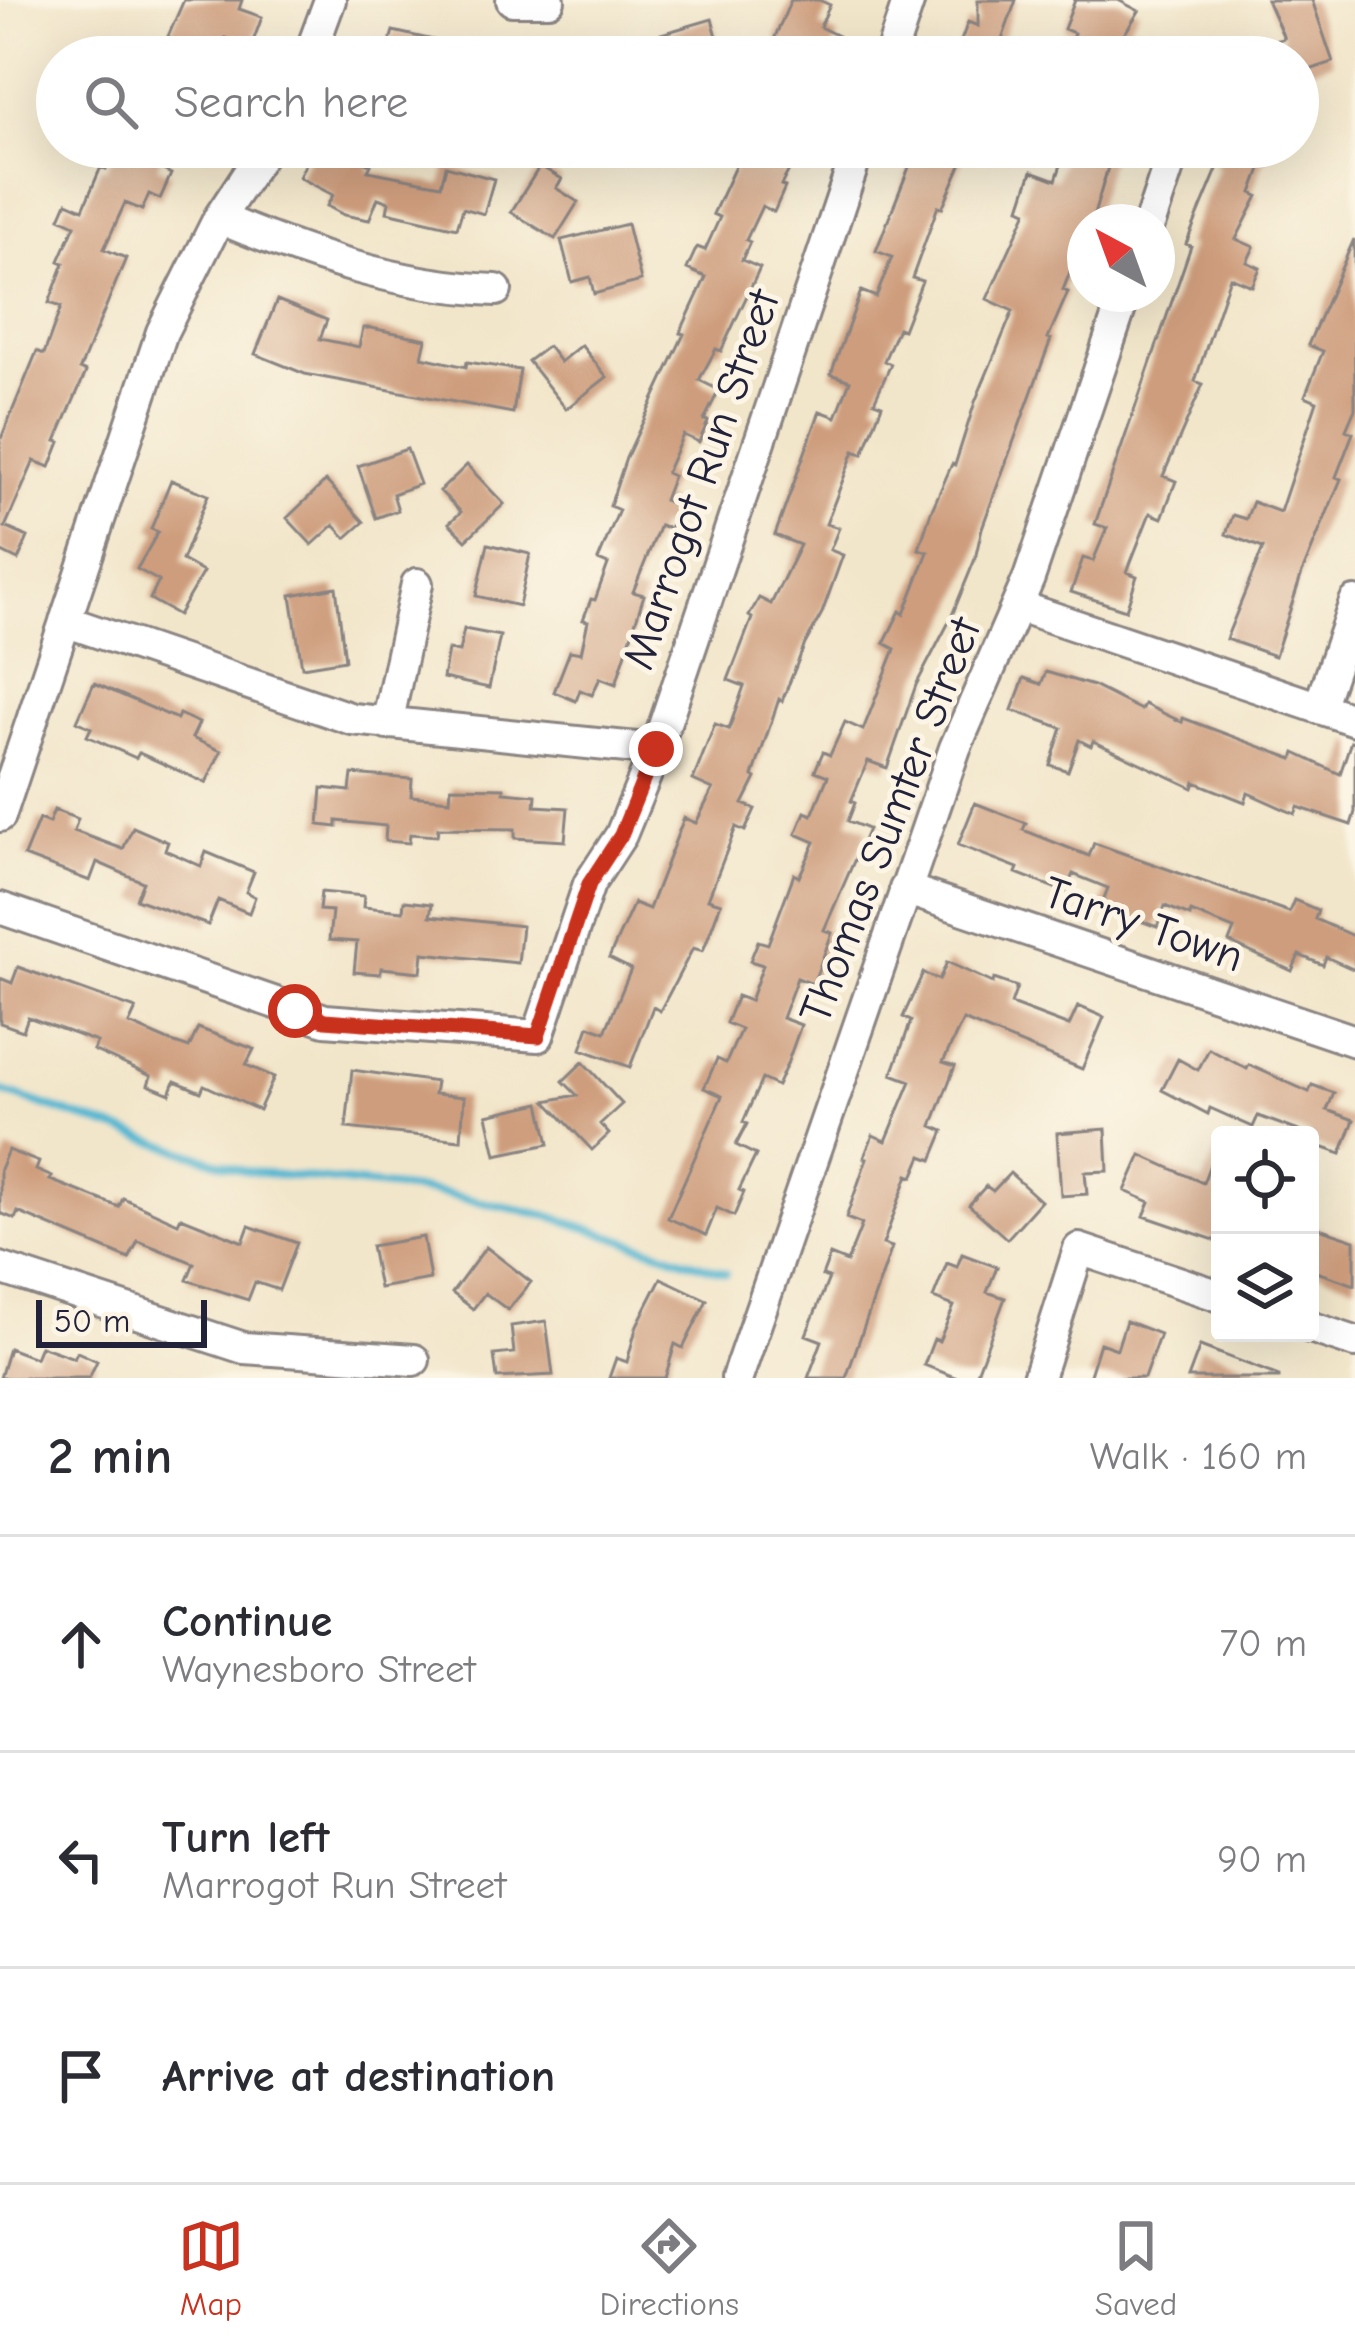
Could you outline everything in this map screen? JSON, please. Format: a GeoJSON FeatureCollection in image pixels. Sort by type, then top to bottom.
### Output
{"type":"FeatureCollection","features":[{"type":"Feature","properties":{"kind":"street"},"geometry":{"type":"LineString","coordinates":[[317,36],[330,0]]}},
{"type":"Feature","properties":{"kind":"street"},"geometry":{"type":"LineString","coordinates":[[512,0],[549,0]]}},
{"type":"Feature","properties":{"kind":"street"},"geometry":{"type":"LineString","coordinates":[[897,36],[909,0]]}},
{"type":"Feature","properties":{"kind":"street"},"geometry":{"type":"LineString","coordinates":[[0,815],[162,332],[219,218],[252,168]]}},
{"type":"Feature","properties":{"kind":"street","name":"Marrogot Run Street"},"geometry":{"type":"LineString","coordinates":[[0,908],[325,1020],[538,1036],[589,884],[621,835],[656,749],[853,168]]}},
{"type":"Feature","properties":{"kind":"street"},"geometry":{"type":"LineString","coordinates":[[1156,204],[1168,168]]}},
{"type":"Feature","properties":{"kind":"street"},"geometry":{"type":"LineString","coordinates":[[219,218],[307,255],[380,275],[496,290]]}},
{"type":"Feature","properties":{"kind":"street","name":"Thomas Sumter Street"},"geometry":{"type":"LineString","coordinates":[[737,1378],[955,748],[1018,606],[1119,312]]}},
{"type":"Feature","properties":{"kind":"street"},"geometry":{"type":"LineString","coordinates":[[387,724],[417,584]]}},
{"type":"Feature","properties":{"kind":"street"},"geometry":{"type":"LineString","coordinates":[[1319,708],[1355,602]]}},
{"type":"Feature","properties":{"kind":"street"},"geometry":{"type":"LineString","coordinates":[[1018,606],[1355,721]]}},
{"type":"Feature","properties":{"kind":"street"},"geometry":{"type":"LineString","coordinates":[[64,621],[352,718],[656,749]]}},
{"type":"Feature","properties":{"kind":"street","name":"Tarry Town"},"geometry":{"type":"LineString","coordinates":[[905,890],[1355,1041]]}},
{"type":"Feature","properties":{"kind":"street"},"geometry":{"type":"LineString","coordinates":[[1038,1378],[1079,1249],[1211,1293]]}},
{"type":"Feature","properties":{"kind":"street"},"geometry":{"type":"LineString","coordinates":[[0,1268],[244,1348],[414,1360]]}},
{"type":"Feature","properties":{"kind":"street"},"geometry":{"type":"LineString","coordinates":[[1319,1330],[1355,1342]]}},
{"type":"Feature","properties":{"kind":"building"},"geometry":{"type":"Polygon","coordinates":[[[184,0],[242,0],[239,9],[262,17],[255,36],[168,36],[184,0]]]}},
{"type":"Feature","properties":{"kind":"building"},"geometry":{"type":"Polygon","coordinates":[[[791,0],[830,5],[820,27],[838,36],[775,36],[791,0]]]}},
{"type":"Feature","properties":{"kind":"building"},"geometry":{"type":"Polygon","coordinates":[[[978,0],[1016,0],[1003,36],[963,36],[968,22],[978,26],[978,0]]]}},
{"type":"Feature","properties":{"kind":"building"},"geometry":{"type":"Polygon","coordinates":[[[1075,0],[1118,0],[1139,11],[1123,36],[1073,36],[1064,29],[1075,0]]]}},
{"type":"Feature","properties":{"kind":"building"},"geometry":{"type":"Polygon","coordinates":[[[1267,0],[1312,0],[1333,62],[1319,67],[1319,36],[1283,36],[1267,0]]]}},
{"type":"Feature","properties":{"kind":"building"},"geometry":{"type":"Polygon","coordinates":[[[712,19],[717,36],[662,36],[712,19]]]}},
{"type":"Feature","properties":{"kind":"building"},"geometry":{"type":"Polygon","coordinates":[[[101,168],[159,168],[171,174],[160,199],[149,194],[142,210],[125,203],[104,249],[126,258],[80,369],[86,372],[56,441],[60,442],[50,467],[34,461],[5,527],[28,537],[18,560],[0,551],[0,441],[37,351],[44,354],[61,307],[49,303],[64,263],[59,261],[75,225],[60,218],[67,202],[83,209],[101,168]]]}},
{"type":"Feature","properties":{"kind":"building"},"geometry":{"type":"Polygon","coordinates":[[[304,168],[370,168],[441,185],[445,168],[453,168],[494,179],[484,214],[463,208],[457,228],[387,212],[389,202],[378,198],[369,220],[344,215],[327,206],[333,195],[299,177],[304,168]]]}},
{"type":"Feature","properties":{"kind":"building"},"geometry":{"type":"Polygon","coordinates":[[[539,168],[562,179],[556,188],[578,202],[555,239],[511,212],[539,168]]]}},
{"type":"Feature","properties":{"kind":"building"},"geometry":{"type":"Polygon","coordinates":[[[734,168],[790,168],[774,212],[762,206],[746,240],[750,242],[742,260],[760,268],[721,351],[716,349],[699,380],[719,390],[704,420],[708,421],[699,442],[683,435],[666,473],[673,476],[664,500],[678,505],[670,529],[660,525],[633,592],[644,595],[616,684],[600,678],[592,695],[580,690],[576,701],[554,692],[570,651],[581,653],[588,621],[583,620],[608,564],[598,560],[619,510],[610,506],[626,458],[706,277],[687,269],[697,247],[705,250],[720,217],[713,214],[734,168]]]}},
{"type":"Feature","properties":{"kind":"building"},"geometry":{"type":"Polygon","coordinates":[[[909,168],[960,168],[942,208],[938,206],[912,278],[922,281],[903,330],[898,328],[884,361],[891,364],[874,402],[882,405],[863,454],[854,451],[826,524],[839,528],[830,550],[843,555],[822,613],[782,701],[779,699],[756,778],[743,804],[755,809],[745,831],[736,827],[708,899],[721,903],[703,951],[693,948],[660,1011],[653,1007],[630,1067],[581,1049],[589,1026],[605,1032],[631,969],[609,958],[634,903],[649,909],[684,818],[696,823],[713,789],[693,780],[715,724],[729,729],[744,686],[728,680],[749,616],[759,598],[771,604],[800,545],[775,535],[820,411],[836,417],[850,381],[831,374],[861,291],[876,297],[892,257],[876,251],[909,168]]]}},
{"type":"Feature","properties":{"kind":"building"},"geometry":{"type":"Polygon","coordinates":[[[1060,168],[1108,168],[1097,204],[1067,204],[1063,290],[1067,294],[1048,338],[975,559],[916,685],[887,768],[868,761],[851,801],[855,803],[848,821],[868,829],[824,930],[832,933],[813,984],[797,978],[782,1018],[801,1025],[787,1064],[777,1086],[762,1079],[743,1122],[747,1124],[736,1145],[756,1155],[739,1190],[744,1192],[734,1216],[717,1208],[706,1235],[668,1218],[722,1096],[704,1088],[717,1059],[726,1063],[741,1029],[726,1023],[737,996],[750,1001],[763,965],[750,961],[758,941],[768,944],[794,874],[799,877],[815,842],[796,834],[805,812],[812,815],[828,776],[815,771],[823,752],[830,755],[845,722],[863,730],[895,649],[884,643],[900,611],[904,614],[928,552],[919,549],[931,512],[955,465],[1013,311],[987,299],[1027,211],[1020,208],[1032,171],[1056,180],[1060,168]]]}},
{"type":"Feature","properties":{"kind":"building"},"geometry":{"type":"Polygon","coordinates":[[[1218,168],[1261,168],[1252,193],[1258,196],[1236,239],[1254,247],[1247,262],[1260,268],[1252,286],[1230,277],[1195,381],[1203,384],[1163,476],[1176,481],[1162,518],[1150,513],[1127,572],[1137,576],[1126,610],[1071,592],[1083,558],[1093,561],[1107,528],[1095,524],[1168,312],[1175,312],[1175,292],[1191,246],[1186,244],[1218,168]]]}},
{"type":"Feature","properties":{"kind":"building"},"geometry":{"type":"Polygon","coordinates":[[[627,224],[641,281],[594,294],[590,277],[572,282],[561,240],[627,224]]]}},
{"type":"Feature","properties":{"kind":"building"},"geometry":{"type":"Polygon","coordinates":[[[1354,239],[1355,409],[1346,430],[1353,433],[1336,477],[1341,479],[1302,573],[1275,656],[1226,639],[1263,548],[1226,534],[1233,515],[1246,519],[1253,502],[1280,512],[1317,401],[1305,396],[1323,351],[1308,345],[1354,239]]]}},
{"type":"Feature","properties":{"kind":"building"},"geometry":{"type":"Polygon","coordinates":[[[277,300],[327,320],[320,339],[359,347],[363,328],[371,328],[426,339],[422,357],[466,367],[467,362],[520,370],[513,413],[305,374],[255,354],[277,300]]]}},
{"type":"Feature","properties":{"kind":"building"},"geometry":{"type":"Polygon","coordinates":[[[581,345],[607,377],[566,409],[528,361],[548,346],[560,362],[581,345]]]}},
{"type":"Feature","properties":{"kind":"building"},"geometry":{"type":"Polygon","coordinates":[[[407,449],[420,484],[393,494],[398,510],[376,518],[358,466],[407,449]]]}},
{"type":"Feature","properties":{"kind":"building"},"geometry":{"type":"Polygon","coordinates":[[[467,465],[504,504],[466,540],[449,523],[461,512],[440,491],[467,465]]]}},
{"type":"Feature","properties":{"kind":"building"},"geometry":{"type":"Polygon","coordinates":[[[171,480],[208,495],[182,560],[203,572],[178,615],[150,599],[159,581],[137,569],[158,532],[151,529],[171,480]]]}},
{"type":"Feature","properties":{"kind":"building"},"geometry":{"type":"Polygon","coordinates":[[[326,481],[364,522],[346,538],[334,525],[312,545],[287,518],[326,481]]]}},
{"type":"Feature","properties":{"kind":"building"},"geometry":{"type":"Polygon","coordinates":[[[488,544],[530,554],[519,606],[476,596],[488,544]]]}},
{"type":"Feature","properties":{"kind":"building"},"geometry":{"type":"Polygon","coordinates":[[[336,587],[345,660],[302,667],[291,595],[336,587]]]}},
{"type":"Feature","properties":{"kind":"building"},"geometry":{"type":"Polygon","coordinates":[[[464,629],[500,636],[489,688],[443,678],[448,650],[459,652],[464,629]]]}},
{"type":"Feature","properties":{"kind":"building"},"geometry":{"type":"Polygon","coordinates":[[[1046,672],[1093,686],[1141,710],[1144,704],[1182,722],[1183,718],[1293,759],[1295,753],[1340,774],[1351,741],[1355,742],[1351,825],[1298,807],[1295,814],[1248,793],[1245,802],[1195,782],[1193,788],[1093,741],[1091,746],[1079,740],[1068,771],[1050,765],[1062,728],[1012,710],[1024,678],[1041,684],[1046,672]]]}},
{"type":"Feature","properties":{"kind":"building"},"geometry":{"type":"Polygon","coordinates":[[[94,683],[177,719],[179,714],[199,723],[192,738],[221,751],[206,783],[87,736],[91,728],[77,721],[94,683]]]}},
{"type":"Feature","properties":{"kind":"building"},"geometry":{"type":"Polygon","coordinates":[[[352,774],[412,779],[411,796],[450,800],[451,787],[504,788],[504,792],[536,795],[535,806],[568,808],[565,841],[515,838],[515,829],[438,828],[437,836],[410,834],[409,843],[385,841],[386,826],[337,821],[337,827],[319,825],[322,788],[350,791],[352,774]]]}},
{"type":"Feature","properties":{"kind":"building"},"geometry":{"type":"Polygon","coordinates":[[[975,803],[1026,823],[1023,830],[1089,856],[1094,843],[1289,912],[1294,900],[1318,910],[1315,919],[1355,937],[1355,970],[1326,957],[1323,965],[1299,955],[1292,971],[1229,942],[1234,929],[1191,912],[1190,916],[1165,906],[1157,927],[1101,906],[1108,888],[1073,874],[1065,892],[1016,873],[1018,868],[958,845],[975,803]]]}},
{"type":"Feature","properties":{"kind":"building"},"geometry":{"type":"Polygon","coordinates":[[[54,810],[78,819],[74,831],[123,849],[133,827],[168,842],[165,850],[201,866],[206,852],[254,872],[246,892],[255,897],[249,913],[218,900],[208,925],[136,899],[143,882],[97,862],[90,881],[24,856],[39,819],[49,823],[54,810]]]}},
{"type":"Feature","properties":{"kind":"building"},"geometry":{"type":"Polygon","coordinates":[[[321,892],[364,896],[363,907],[403,911],[404,901],[432,904],[430,916],[522,926],[518,963],[423,953],[421,972],[381,968],[380,974],[354,972],[357,942],[329,940],[332,911],[319,910],[321,892]]]}},
{"type":"Feature","properties":{"kind":"building"},"geometry":{"type":"Polygon","coordinates":[[[947,962],[993,983],[994,979],[1017,987],[1011,1004],[1069,1026],[1078,1006],[1104,1017],[1082,1069],[963,1020],[943,1062],[955,1066],[932,1126],[944,1131],[932,1160],[922,1156],[913,1177],[908,1175],[883,1244],[892,1247],[846,1378],[808,1378],[822,1341],[806,1335],[829,1278],[822,1276],[830,1255],[847,1262],[862,1224],[846,1218],[864,1157],[873,1135],[886,1141],[911,1081],[892,1074],[911,1021],[903,1017],[923,973],[939,980],[947,962]]]}},
{"type":"Feature","properties":{"kind":"building"},"geometry":{"type":"Polygon","coordinates":[[[18,967],[136,1009],[129,1024],[189,1048],[198,1028],[254,1049],[246,1065],[274,1077],[259,1110],[204,1085],[201,1092],[175,1081],[170,1094],[148,1085],[151,1076],[93,1050],[97,1042],[28,1017],[23,1031],[0,1023],[0,978],[12,983],[18,967]]]}},
{"type":"Feature","properties":{"kind":"building"},"geometry":{"type":"Polygon","coordinates":[[[1209,1049],[1309,1092],[1312,1085],[1334,1093],[1327,1110],[1354,1120],[1341,1154],[1319,1146],[1319,1126],[1285,1126],[1258,1116],[1251,1126],[1210,1108],[1208,1114],[1162,1090],[1178,1059],[1198,1070],[1209,1049]]]}},
{"type":"Feature","properties":{"kind":"building"},"geometry":{"type":"Polygon","coordinates":[[[583,1062],[622,1104],[600,1124],[609,1134],[592,1150],[546,1101],[577,1095],[563,1081],[583,1062]]]}},
{"type":"Feature","properties":{"kind":"building"},"geometry":{"type":"Polygon","coordinates":[[[352,1070],[436,1082],[434,1094],[464,1097],[461,1140],[346,1128],[352,1070]]]}},
{"type":"Feature","properties":{"kind":"building"},"geometry":{"type":"Polygon","coordinates":[[[540,1103],[549,1144],[496,1155],[487,1115],[540,1103]]]}},
{"type":"Feature","properties":{"kind":"building"},"geometry":{"type":"Polygon","coordinates":[[[1106,1129],[1108,1171],[1085,1172],[1087,1194],[1061,1196],[1057,1133],[1106,1129]]]}},
{"type":"Feature","properties":{"kind":"building"},"geometry":{"type":"Polygon","coordinates":[[[8,1150],[39,1162],[36,1170],[52,1177],[50,1180],[119,1207],[123,1198],[178,1223],[181,1217],[243,1242],[249,1226],[297,1243],[279,1290],[255,1282],[248,1300],[187,1280],[194,1263],[138,1241],[129,1259],[18,1212],[15,1219],[0,1213],[0,1169],[8,1150]]]}},
{"type":"Feature","properties":{"kind":"building"},"geometry":{"type":"Polygon","coordinates":[[[1141,1155],[1203,1183],[1211,1162],[1211,1239],[1144,1216],[1150,1202],[1125,1191],[1141,1155]]]}},
{"type":"Feature","properties":{"kind":"building"},"geometry":{"type":"Polygon","coordinates":[[[1010,1173],[1041,1201],[1007,1239],[969,1205],[986,1186],[993,1191],[1010,1173]]]}},
{"type":"Feature","properties":{"kind":"building"},"geometry":{"type":"Polygon","coordinates":[[[1319,1228],[1355,1240],[1355,1285],[1319,1273],[1319,1228]]]}},
{"type":"Feature","properties":{"kind":"building"},"geometry":{"type":"Polygon","coordinates":[[[423,1237],[430,1279],[379,1288],[371,1246],[423,1237]]]}},
{"type":"Feature","properties":{"kind":"building"},"geometry":{"type":"Polygon","coordinates":[[[486,1247],[531,1282],[508,1310],[485,1293],[473,1309],[452,1293],[486,1247]]]}},
{"type":"Feature","properties":{"kind":"building"},"geometry":{"type":"Polygon","coordinates":[[[962,1254],[997,1267],[987,1292],[1005,1298],[975,1378],[957,1378],[924,1365],[954,1306],[933,1298],[947,1263],[957,1267],[962,1254]]]}},
{"type":"Feature","properties":{"kind":"building"},"geometry":{"type":"Polygon","coordinates":[[[661,1278],[707,1300],[683,1348],[675,1344],[665,1378],[609,1378],[616,1358],[627,1362],[637,1325],[661,1278]]]}},
{"type":"Feature","properties":{"kind":"building"},"geometry":{"type":"Polygon","coordinates":[[[546,1321],[553,1375],[497,1378],[494,1355],[514,1353],[511,1326],[546,1321]]]}},
{"type":"Feature","properties":{"kind":"building"},"geometry":{"type":"Polygon","coordinates":[[[1126,1321],[1160,1334],[1144,1378],[1089,1378],[1100,1343],[1117,1349],[1126,1321]]]}},
{"type":"Feature","properties":{"kind":"building"},"geometry":{"type":"Polygon","coordinates":[[[40,1346],[74,1358],[77,1352],[97,1361],[89,1378],[0,1378],[9,1348],[35,1358],[40,1346]]]}},
{"type":"Feature","properties":{"kind":"building"},"geometry":{"type":"Polygon","coordinates":[[[1200,1346],[1279,1376],[1279,1378],[1188,1378],[1200,1346]]]}},
{"type":"Feature","properties":{"kind":"waterway"},"geometry":{"type":"LineString","coordinates":[[0,1091],[244,1171],[434,1192],[549,1216],[726,1273]]}},
{"type":"Feature","properties":{"kind":"route"},"geometry":{"type":"LineString","coordinates":[[295,1011],[325,1020],[538,1036],[589,884],[621,835],[656,749]]}}]}
